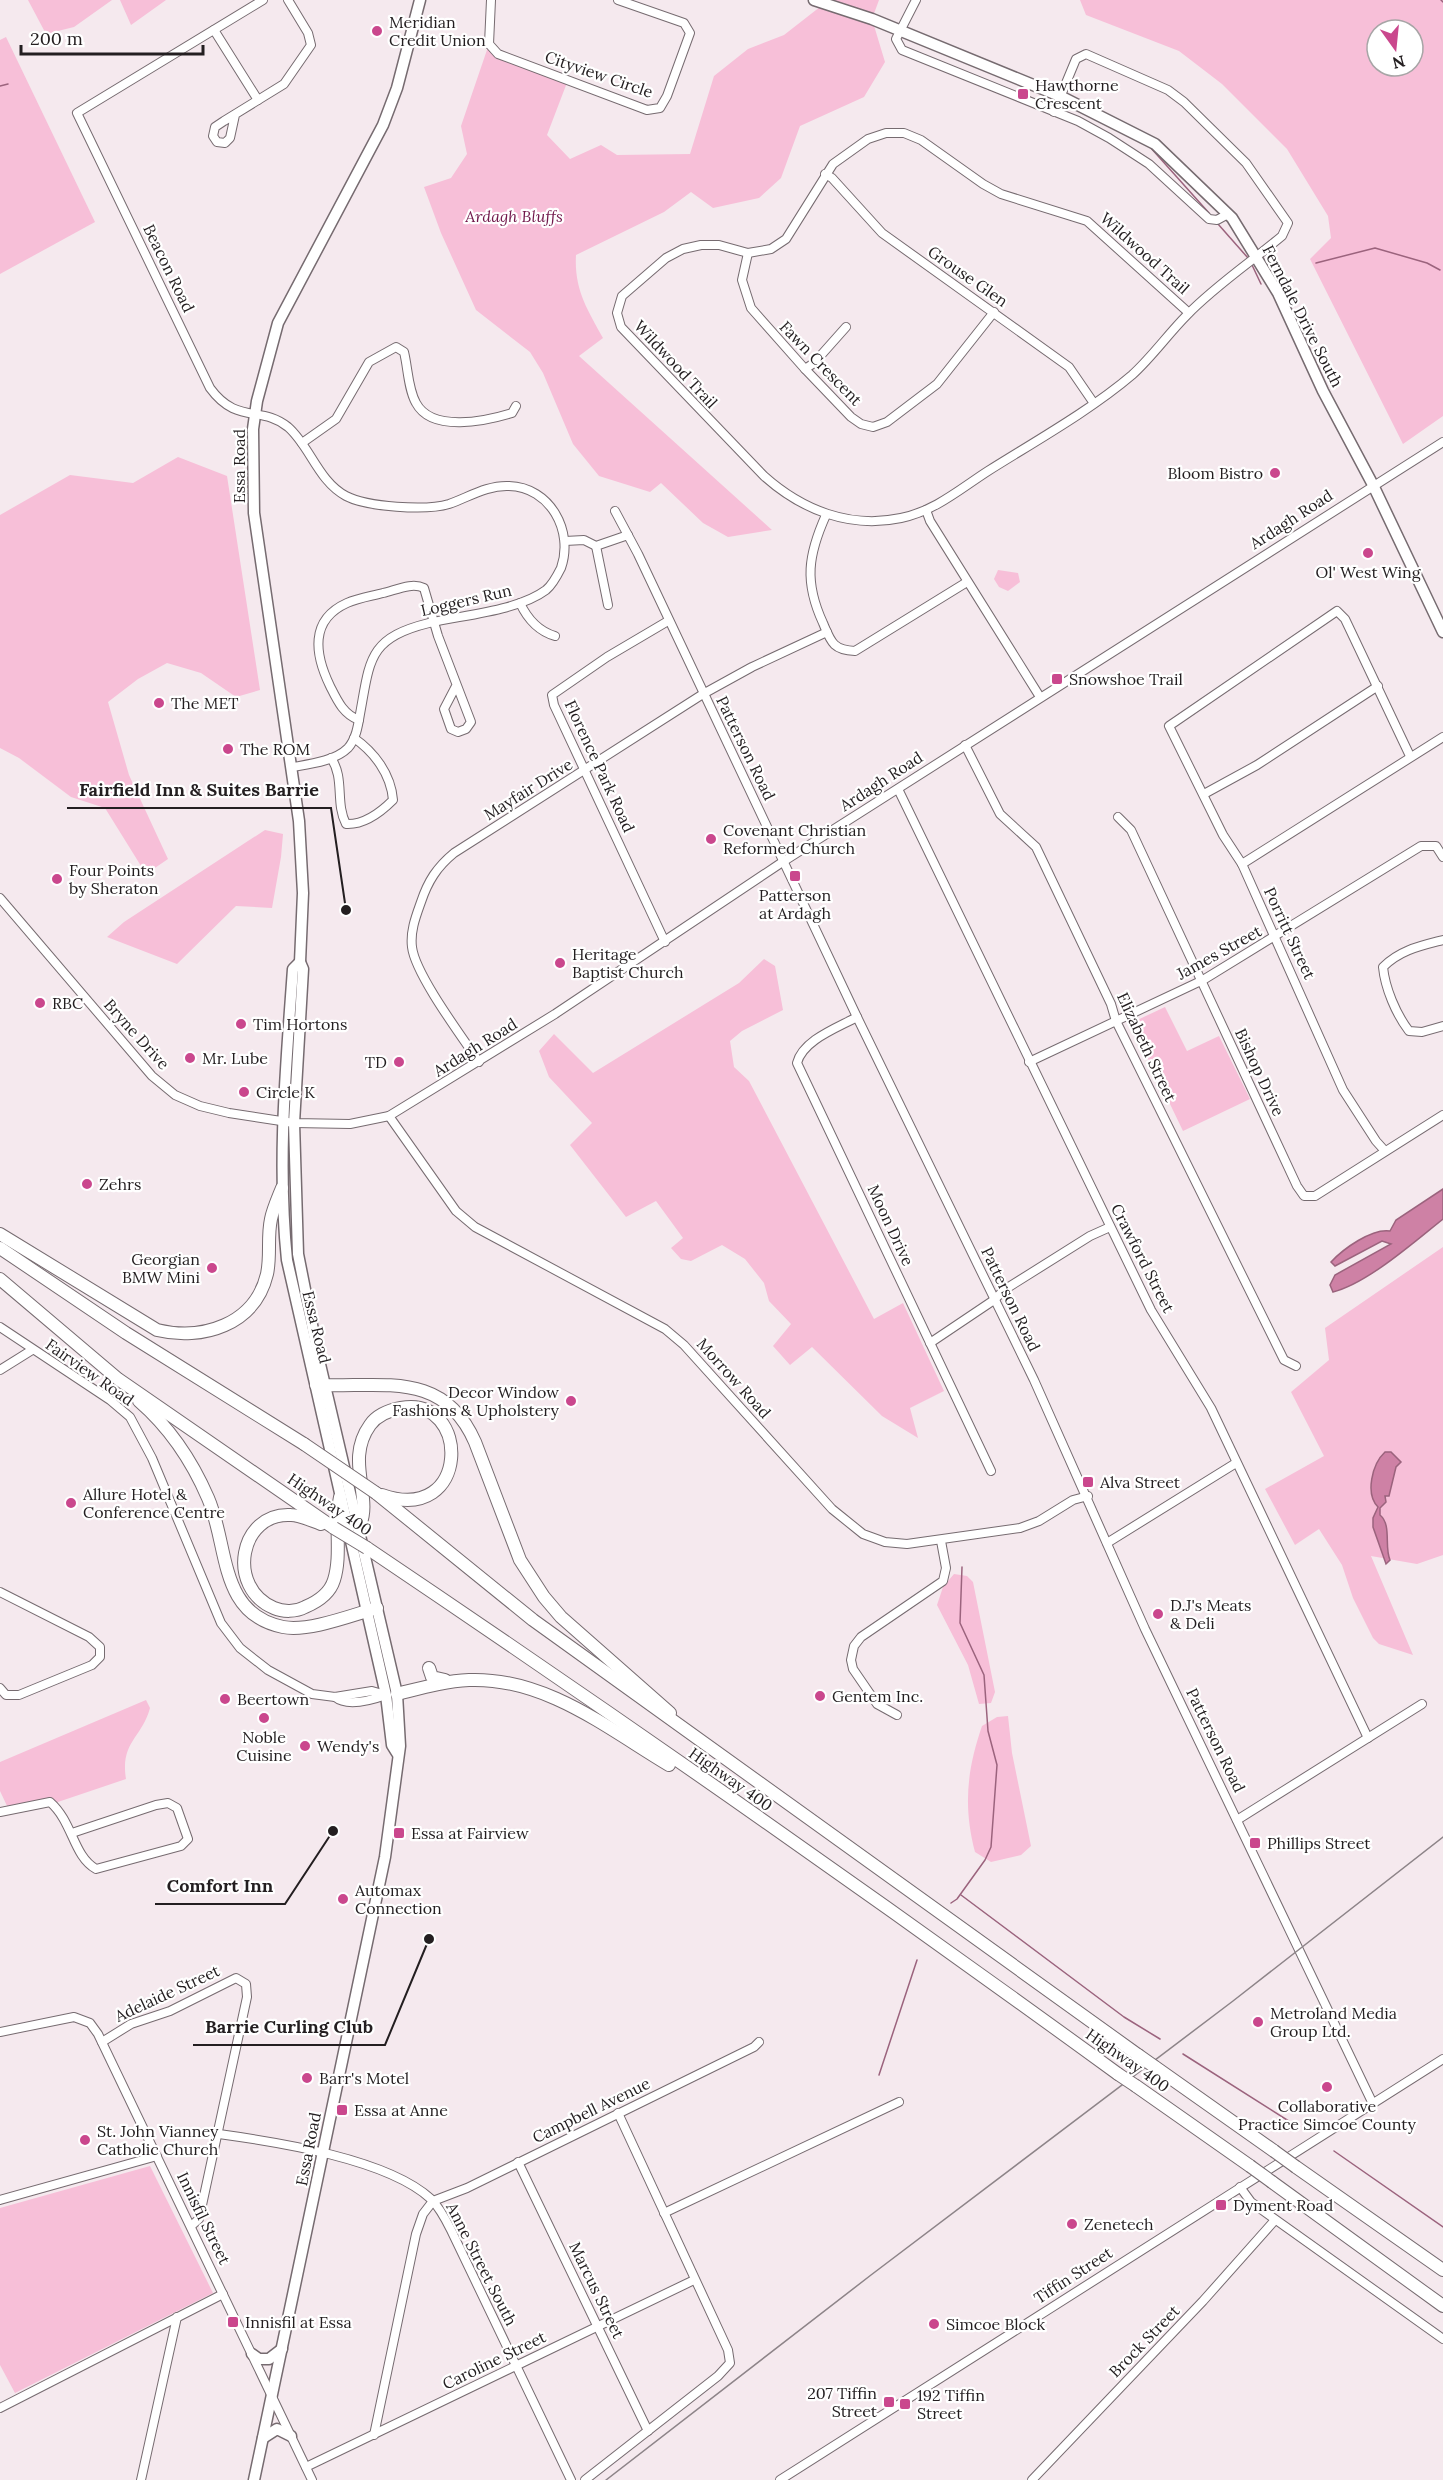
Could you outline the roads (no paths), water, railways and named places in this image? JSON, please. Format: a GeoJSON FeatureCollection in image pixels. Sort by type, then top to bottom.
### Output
{"type":"FeatureCollection","features":[{"type":"Feature","properties":{"kind":"highway"},"geometry":{"type":"LineString","coordinates":[[0,1234],[157,1330],[178,1335],[196,1335],[228,1324],[256,1299],[266,1277],[271,1219],[282,1188]]}},
{"type":"Feature","properties":{"kind":"highway","name":"Highway 400"},"geometry":{"type":"LineString","coordinates":[[0,1248],[126,1333],[304,1444],[376,1493],[532,1620],[1138,2055],[1443,2270]]}},
{"type":"Feature","properties":{"kind":"highway","name":"Highway 400"},"geometry":{"type":"LineString","coordinates":[[0,1279],[118,1379],[561,1679],[732,1802],[892,1910],[1443,2306]]}},
{"type":"Feature","properties":{"kind":"highway"},"geometry":{"type":"LineString","coordinates":[[118,1379],[166,1428],[186,1455],[209,1499],[230,1579],[241,1604],[255,1617],[284,1627],[303,1627],[372,1610]]}},
{"type":"Feature","properties":{"kind":"highway"},"geometry":{"type":"LineString","coordinates":[[320,1385],[412,1388],[442,1398],[454,1408],[467,1425],[475,1442],[520,1560],[544,1597],[561,1617],[592,1646],[667,1708],[679,1726]]}},
{"type":"Feature","properties":{"kind":"highway"},"geometry":{"type":"LineString","coordinates":[[358,1527],[363,1511],[358,1459],[362,1439],[371,1423],[383,1413],[407,1407],[436,1417],[445,1428],[453,1446],[450,1469],[445,1480],[428,1495],[416,1500],[391,1498],[376,1493]]}},
{"type":"Feature","properties":{"kind":"highway"},"geometry":{"type":"LineString","coordinates":[[334,1527],[291,1515],[273,1518],[262,1524],[245,1547],[244,1578],[252,1592],[262,1602],[279,1610],[290,1611],[301,1609],[324,1595],[334,1580],[336,1516],[340,1497]]}},
{"type":"Feature","properties":{"kind":"highway"},"geometry":{"type":"LineString","coordinates":[[429,1668],[432,1677],[436,1680],[522,1684],[560,1700],[732,1802]]}},
{"type":"Feature","properties":{"kind":"highway"},"geometry":{"type":"LineString","coordinates":[[391,1694],[466,1680]]}},
{"type":"Feature","properties":{"kind":"main road","name":"Essa Road"},"geometry":{"type":"LineString","coordinates":[[391,1694],[372,1610],[340,1497],[298,1254],[294,1123],[303,969],[300,962],[303,893],[292,767],[254,513],[255,415],[278,323],[383,125],[397,88],[420,0]]}},
{"type":"Feature","properties":{"kind":"main road","name":"Ferndale Drive South"},"geometry":{"type":"LineString","coordinates":[[814,0],[900,30],[1060,96],[1155,144],[1228,214],[1258,256],[1278,293],[1323,391],[1373,484],[1443,632]]}},
{"type":"Feature","properties":{"kind":"main road","name":"Essa Road"},"geometry":{"type":"LineString","coordinates":[[254,2480],[385,1857],[394,1801],[397,1753],[400,1746],[381,1622],[372,1610],[358,1527],[287,1260],[282,1188],[281,1121],[293,969],[300,962]]}},
{"type":"Feature","properties":{"kind":"main road"},"geometry":{"type":"LineString","coordinates":[[252,2354],[259,2359],[268,2360],[282,2349]]}},
{"type":"Feature","properties":{"kind":"main road"},"geometry":{"type":"LineString","coordinates":[[263,2438],[277,2429],[291,2436]]}},
{"type":"Feature","properties":{"kind":"street"},"geometry":{"type":"LineString","coordinates":[[258,100],[214,30],[263,0]]}},
{"type":"Feature","properties":{"kind":"street"},"geometry":{"type":"LineString","coordinates":[[235,115],[289,78],[311,45],[308,33],[288,0]]}},
{"type":"Feature","properties":{"kind":"street","name":"Cityview Circle"},"geometry":{"type":"LineString","coordinates":[[491,0],[489,44],[498,54],[647,110],[660,108],[667,96],[690,33],[684,23],[618,0]]}},
{"type":"Feature","properties":{"kind":"street"},"geometry":{"type":"LineString","coordinates":[[916,0],[900,30],[897,44],[907,53],[1078,121],[1134,153],[1174,185],[1209,219],[1214,220],[1228,214]]}},
{"type":"Feature","properties":{"kind":"street","name":"Beacon Road"},"geometry":{"type":"LineString","coordinates":[[214,30],[77,113],[210,388],[219,401],[230,409],[255,415]]}},
{"type":"Feature","properties":{"kind":"street"},"geometry":{"type":"LineString","coordinates":[[1054,112],[1076,59],[1086,54],[1168,90],[1184,102],[1246,163],[1288,224],[1282,236],[1258,256]]}},
{"type":"Feature","properties":{"kind":"street","name":"Wildwood Trail"},"geometry":{"type":"LineString","coordinates":[[1189,313],[1087,221],[1001,194],[921,140],[904,133],[886,133],[868,140],[833,164],[786,239],[771,249],[748,253],[719,245],[701,245],[683,249],[666,258],[622,296],[617,313],[621,327],[782,492],[815,512],[883,521],[926,510],[1132,375],[1189,313],[1258,256]]}},
{"type":"Feature","properties":{"kind":"street","name":"Grouse Glen"},"geometry":{"type":"LineString","coordinates":[[825,174],[832,178],[882,233],[1069,367],[1093,402]]}},
{"type":"Feature","properties":{"kind":"street","name":"Fawn Crescent"},"geometry":{"type":"LineString","coordinates":[[748,253],[742,280],[751,308],[851,417],[861,424],[873,427],[887,422],[937,384],[994,312]]}},
{"type":"Feature","properties":{"kind":"street"},"geometry":{"type":"LineString","coordinates":[[805,369],[814,363],[846,327]]}},
{"type":"Feature","properties":{"kind":"street"},"geometry":{"type":"LineString","coordinates":[[302,443],[336,419],[369,362],[396,347],[404,352],[414,401],[432,419],[451,421],[498,417],[512,413],[516,406]]}},
{"type":"Feature","properties":{"kind":"street","name":"Loggers Run"},"geometry":{"type":"LineString","coordinates":[[255,415],[282,423],[302,443],[318,469],[345,496],[370,503],[411,507],[446,505],[496,486],[511,486],[538,494],[560,518],[565,541],[561,568],[548,590],[520,603],[399,632],[378,648],[369,664],[354,738]]}},
{"type":"Feature","properties":{"kind":"street","name":"Ardagh Road"},"geometry":{"type":"LineString","coordinates":[[294,1123],[350,1124],[389,1116],[479,1062],[665,942],[784,861],[1373,484],[1443,442]]}},
{"type":"Feature","properties":{"kind":"street"},"geometry":{"type":"LineString","coordinates":[[926,510],[967,582],[1040,697]]}},
{"type":"Feature","properties":{"kind":"street","name":"Patterson Road"},"geometry":{"type":"LineString","coordinates":[[615,511],[1034,1380],[1088,1496],[1107,1543],[1373,2104]]}},
{"type":"Feature","properties":{"kind":"street"},"geometry":{"type":"LineString","coordinates":[[826,515],[816,537],[810,585],[812,600],[827,632],[841,650],[855,651],[967,582]]}},
{"type":"Feature","properties":{"kind":"street"},"geometry":{"type":"LineString","coordinates":[[565,541],[584,540],[596,546],[628,535]]}},
{"type":"Feature","properties":{"kind":"street"},"geometry":{"type":"LineString","coordinates":[[596,546],[608,605]]}},
{"type":"Feature","properties":{"kind":"street"},"geometry":{"type":"LineString","coordinates":[[359,720],[352,717],[339,703],[319,662],[317,643],[327,619],[348,602],[418,585],[424,588],[428,594],[456,686],[471,722],[466,729],[458,732],[451,729],[444,709],[456,686]]}},
{"type":"Feature","properties":{"kind":"street"},"geometry":{"type":"LineString","coordinates":[[520,603],[528,619],[548,634],[555,636]]}},
{"type":"Feature","properties":{"kind":"street","name":"Porritt Street"},"geometry":{"type":"LineString","coordinates":[[1378,686],[1346,619],[1337,612],[1168,726],[1223,835],[1242,864],[1343,1090],[1385,1151]]}},
{"type":"Feature","properties":{"kind":"street","name":"Florence Park Road"},"geometry":{"type":"LineString","coordinates":[[665,942],[554,705],[552,695],[607,657],[668,621]]}},
{"type":"Feature","properties":{"kind":"street","name":"Mayfair Drive"},"geometry":{"type":"LineString","coordinates":[[479,1062],[418,967],[412,947],[413,926],[427,884],[439,866],[454,853],[704,694],[762,662],[827,632]]}},
{"type":"Feature","properties":{"kind":"street"},"geometry":{"type":"LineString","coordinates":[[1204,794],[1257,765],[1378,686],[1410,756]]}},
{"type":"Feature","properties":{"kind":"street"},"geometry":{"type":"LineString","coordinates":[[1242,864],[1443,737]]}},
{"type":"Feature","properties":{"kind":"street"},"geometry":{"type":"LineString","coordinates":[[292,767],[331,758],[347,749],[354,738],[372,751],[392,789],[393,800],[378,815],[355,825],[346,824],[342,817],[340,778],[331,758]]}},
{"type":"Feature","properties":{"kind":"street","name":"Elizabeth Street"},"geometry":{"type":"LineString","coordinates":[[965,745],[1000,814],[1012,828],[1036,846],[1111,1004],[1116,1021],[1284,1360],[1296,1366]]}},
{"type":"Feature","properties":{"kind":"street","name":"Crawford Street"},"geometry":{"type":"LineString","coordinates":[[898,789],[1151,1310],[1211,1408],[1368,1738]]}},
{"type":"Feature","properties":{"kind":"street","name":"Bishop Drive"},"geometry":{"type":"LineString","coordinates":[[1118,817],[1131,830],[1304,1196],[1315,1196],[1443,1115]]}},
{"type":"Feature","properties":{"kind":"street","name":"James Street"},"geometry":{"type":"LineString","coordinates":[[1029,1062],[1203,980],[1421,846],[1436,846],[1443,857]]}},
{"type":"Feature","properties":{"kind":"street","name":"Bryne Drive"},"geometry":{"type":"LineString","coordinates":[[0,898],[159,1082],[175,1095],[200,1106],[294,1123]]}},
{"type":"Feature","properties":{"kind":"street"},"geometry":{"type":"LineString","coordinates":[[1443,940],[1410,949],[1394,957],[1383,967],[1384,978],[1401,1021],[1409,1031],[1422,1032],[1443,1026]]}},
{"type":"Feature","properties":{"kind":"street","name":"Moon Drive"},"geometry":{"type":"LineString","coordinates":[[857,1017],[810,1044],[800,1052],[797,1063],[991,1471]]}},
{"type":"Feature","properties":{"kind":"street","name":"Morrow Road"},"geometry":{"type":"LineString","coordinates":[[389,1116],[456,1210],[475,1227],[665,1329],[684,1345],[845,1522],[863,1534],[885,1542],[907,1544],[1020,1528],[1039,1521],[1073,1500],[1088,1496]]}},
{"type":"Feature","properties":{"kind":"street"},"geometry":{"type":"LineString","coordinates":[[930,1343],[994,1300],[1004,1290],[1090,1236],[1110,1227]]}},
{"type":"Feature","properties":{"kind":"street","name":"Fairview Road"},"geometry":{"type":"LineString","coordinates":[[0,1327],[110,1400],[130,1417],[152,1458],[228,1635],[247,1654],[268,1670],[312,1694],[334,1697],[339,1694],[372,1691],[391,1694]]}},
{"type":"Feature","properties":{"kind":"street"},"geometry":{"type":"LineString","coordinates":[[0,1370],[32,1350]]}},
{"type":"Feature","properties":{"kind":"street"},"geometry":{"type":"LineString","coordinates":[[1107,1543],[1236,1464]]}},
{"type":"Feature","properties":{"kind":"street"},"geometry":{"type":"LineString","coordinates":[[897,1715],[877,1704],[853,1669],[852,1651],[861,1637],[943,1581],[946,1568],[941,1541]]}},
{"type":"Feature","properties":{"kind":"street"},"geometry":{"type":"LineString","coordinates":[[0,1592],[89,1637],[100,1647],[100,1657],[92,1665],[19,1695],[6,1695],[0,1688]]}},
{"type":"Feature","properties":{"kind":"street"},"geometry":{"type":"LineString","coordinates":[[1237,1820],[1422,1704]]}},
{"type":"Feature","properties":{"kind":"street"},"geometry":{"type":"LineString","coordinates":[[0,1812],[50,1802],[62,1813],[85,1863],[96,1869],[181,1846],[188,1839],[177,1808],[168,1803],[156,1804],[72,1833]]}},
{"type":"Feature","properties":{"kind":"street","name":"Adelaide Street"},"geometry":{"type":"LineString","coordinates":[[102,2042],[131,2024],[170,2011],[222,1983],[236,1978],[246,1984],[247,1997],[219,2134],[199,2219],[191,2226]]}},
{"type":"Feature","properties":{"kind":"street","name":"Innisfil Street"},"geometry":{"type":"LineString","coordinates":[[0,2032],[74,2017],[90,2023],[102,2042],[312,2480]]}},
{"type":"Feature","properties":{"kind":"street","name":"Campbell Avenue"},"geometry":{"type":"LineString","coordinates":[[433,2201],[467,2187],[754,2048],[759,2042]]}},
{"type":"Feature","properties":{"kind":"street","name":"Tiffin Street"},"geometry":{"type":"LineString","coordinates":[[780,2480],[1443,2059]]}},
{"type":"Feature","properties":{"kind":"street"},"geometry":{"type":"LineString","coordinates":[[664,2213],[899,2102]]}},
{"type":"Feature","properties":{"kind":"street"},"geometry":{"type":"LineString","coordinates":[[585,2480],[718,2376],[730,2363],[728,2350],[618,2113]]}},
{"type":"Feature","properties":{"kind":"street","name":"Anne Street South"},"geometry":{"type":"LineString","coordinates":[[219,2134],[322,2154],[381,2169],[413,2185],[433,2201],[451,2230],[571,2480]]}},
{"type":"Feature","properties":{"kind":"street"},"geometry":{"type":"LineString","coordinates":[[0,2200],[157,2156]]}},
{"type":"Feature","properties":{"kind":"street","name":"Marcus Street"},"geometry":{"type":"LineString","coordinates":[[518,2162],[648,2431]]}},
{"type":"Feature","properties":{"kind":"street"},"geometry":{"type":"LineString","coordinates":[[1240,2187],[1251,2202],[1275,2220],[1443,2339]]}},
{"type":"Feature","properties":{"kind":"street"},"geometry":{"type":"LineString","coordinates":[[374,2435],[416,2234],[423,2214],[433,2201]]}},
{"type":"Feature","properties":{"kind":"street","name":"Brock Street"},"geometry":{"type":"LineString","coordinates":[[1032,2480],[1203,2301],[1275,2220]]}},
{"type":"Feature","properties":{"kind":"street","name":"Caroline Street"},"geometry":{"type":"LineString","coordinates":[[306,2467],[694,2280]]}},
{"type":"Feature","properties":{"kind":"street"},"geometry":{"type":"LineString","coordinates":[[0,2408],[223,2294]]}},
{"type":"Feature","properties":{"kind":"street"},"geometry":{"type":"LineString","coordinates":[[141,2480],[177,2317]]}},
{"type":"Feature","properties":{"kind":"waterway"},"geometry":{"type":"LineString","coordinates":[[0,86],[8,84]]}},
{"type":"Feature","properties":{"kind":"waterway"},"geometry":{"type":"LineString","coordinates":[[1150,147],[1209,213]]}},
{"type":"Feature","properties":{"kind":"waterway"},"geometry":{"type":"LineString","coordinates":[[1218,224],[1248,258]]}},
{"type":"Feature","properties":{"kind":"waterway"},"geometry":{"type":"LineString","coordinates":[[1316,263],[1375,248],[1427,263],[1440,270]]}},
{"type":"Feature","properties":{"kind":"waterway"},"geometry":{"type":"LineString","coordinates":[[1252,265],[1261,284]]}},
{"type":"Feature","properties":{"kind":"waterway"},"geometry":{"type":"LineString","coordinates":[[951,1903],[957,1899],[985,1860],[991,1847],[997,1765],[988,1731],[984,1675],[960,1623],[962,1567]]}},
{"type":"Feature","properties":{"kind":"waterway"},"geometry":{"type":"LineString","coordinates":[[961,1895],[1124,2017],[1160,2039]]}},
{"type":"Feature","properties":{"kind":"waterway"},"geometry":{"type":"LineString","coordinates":[[879,2075],[917,1960]]}},
{"type":"Feature","properties":{"kind":"waterway"},"geometry":{"type":"LineString","coordinates":[[1183,2054],[1295,2125]]}},
{"type":"Feature","properties":{"kind":"waterway"},"geometry":{"type":"LineString","coordinates":[[1334,2151],[1443,2227]]}},
{"type":"Feature","properties":{"kind":"railway"},"geometry":{"type":"LineString","coordinates":[[606,2480],[871,2275],[1233,2001],[1443,1837]]}},
{"type":"Feature","properties":{"kind":"place","name":"Meridian Credit Union"},"geometry":{"type":"Point","coordinates":[377,31]}},
{"type":"Feature","properties":{"kind":"place","name":"Hawthorne Crescent"},"geometry":{"type":"Point","coordinates":[1023,94]}},
{"type":"Feature","properties":{"kind":"place","name":"Bloom Bistro"},"geometry":{"type":"Point","coordinates":[1275,473]}},
{"type":"Feature","properties":{"kind":"place","name":"Ol' West Wing"},"geometry":{"type":"Point","coordinates":[1368,553]}},
{"type":"Feature","properties":{"kind":"place","name":"Snowshoe Trail"},"geometry":{"type":"Point","coordinates":[1057,679]}},
{"type":"Feature","properties":{"kind":"place","name":"The MET"},"geometry":{"type":"Point","coordinates":[159,703]}},
{"type":"Feature","properties":{"kind":"place","name":"The ROM"},"geometry":{"type":"Point","coordinates":[228,749]}},
{"type":"Feature","properties":{"kind":"place","name":"Covenant Christian Reformed Church"},"geometry":{"type":"Point","coordinates":[711,839]}},
{"type":"Feature","properties":{"kind":"place","name":"Patterson at Ardagh"},"geometry":{"type":"Point","coordinates":[795,876]}},
{"type":"Feature","properties":{"kind":"place","name":"Four Points by Sheraton"},"geometry":{"type":"Point","coordinates":[57,879]}},
{"type":"Feature","properties":{"kind":"place","name":"Fairfield Inn & Suites Barrie"},"geometry":{"type":"Point","coordinates":[346,910]}},
{"type":"Feature","properties":{"kind":"place","name":"Heritage Baptist Church"},"geometry":{"type":"Point","coordinates":[560,963]}},
{"type":"Feature","properties":{"kind":"place","name":"RBC"},"geometry":{"type":"Point","coordinates":[40,1003]}},
{"type":"Feature","properties":{"kind":"place","name":"Tim Hortons"},"geometry":{"type":"Point","coordinates":[241,1024]}},
{"type":"Feature","properties":{"kind":"place","name":"Mr. Lube"},"geometry":{"type":"Point","coordinates":[190,1058]}},
{"type":"Feature","properties":{"kind":"place","name":"TD"},"geometry":{"type":"Point","coordinates":[399,1062]}},
{"type":"Feature","properties":{"kind":"place","name":"Circle K"},"geometry":{"type":"Point","coordinates":[244,1092]}},
{"type":"Feature","properties":{"kind":"place","name":"Zehrs"},"geometry":{"type":"Point","coordinates":[87,1184]}},
{"type":"Feature","properties":{"kind":"place","name":"Georgian BMW Mini"},"geometry":{"type":"Point","coordinates":[212,1268]}},
{"type":"Feature","properties":{"kind":"place","name":"Decor Window Fashions & Upholstery"},"geometry":{"type":"Point","coordinates":[571,1401]}},
{"type":"Feature","properties":{"kind":"place","name":"Alva Street"},"geometry":{"type":"Point","coordinates":[1088,1482]}},
{"type":"Feature","properties":{"kind":"place","name":"Allure Hotel & Conference Centre"},"geometry":{"type":"Point","coordinates":[71,1503]}},
{"type":"Feature","properties":{"kind":"place","name":"D.J's Meats & Deli"},"geometry":{"type":"Point","coordinates":[1158,1614]}},
{"type":"Feature","properties":{"kind":"place","name":"Gentem Inc."},"geometry":{"type":"Point","coordinates":[820,1696]}},
{"type":"Feature","properties":{"kind":"place","name":"Beertown"},"geometry":{"type":"Point","coordinates":[225,1699]}},
{"type":"Feature","properties":{"kind":"place","name":"Noble Cuisine"},"geometry":{"type":"Point","coordinates":[264,1718]}},
{"type":"Feature","properties":{"kind":"place","name":"Wendy's"},"geometry":{"type":"Point","coordinates":[305,1746]}},
{"type":"Feature","properties":{"kind":"place","name":"Comfort Inn"},"geometry":{"type":"Point","coordinates":[333,1831]}},
{"type":"Feature","properties":{"kind":"place","name":"Essa at Fairview"},"geometry":{"type":"Point","coordinates":[399,1833]}},
{"type":"Feature","properties":{"kind":"place","name":"Phillips Street"},"geometry":{"type":"Point","coordinates":[1255,1843]}},
{"type":"Feature","properties":{"kind":"place","name":"Automax Connection"},"geometry":{"type":"Point","coordinates":[343,1899]}},
{"type":"Feature","properties":{"kind":"place","name":"Barrie Curling Club"},"geometry":{"type":"Point","coordinates":[429,1939]}},
{"type":"Feature","properties":{"kind":"place","name":"Metroland Media Group Ltd."},"geometry":{"type":"Point","coordinates":[1258,2022]}},
{"type":"Feature","properties":{"kind":"place","name":"Barr's Motel"},"geometry":{"type":"Point","coordinates":[307,2078]}},
{"type":"Feature","properties":{"kind":"place","name":"Collaborative Practice Simcoe County"},"geometry":{"type":"Point","coordinates":[1327,2087]}},
{"type":"Feature","properties":{"kind":"place","name":"Essa at Anne"},"geometry":{"type":"Point","coordinates":[342,2110]}},
{"type":"Feature","properties":{"kind":"place","name":"St. John Vianney Catholic Church"},"geometry":{"type":"Point","coordinates":[85,2140]}},
{"type":"Feature","properties":{"kind":"place","name":"Dyment Road"},"geometry":{"type":"Point","coordinates":[1221,2205]}},
{"type":"Feature","properties":{"kind":"place","name":"Zenetech"},"geometry":{"type":"Point","coordinates":[1072,2224]}},
{"type":"Feature","properties":{"kind":"place","name":"Innisfil at Essa"},"geometry":{"type":"Point","coordinates":[233,2322]}},
{"type":"Feature","properties":{"kind":"place","name":"Simcoe Block"},"geometry":{"type":"Point","coordinates":[934,2324]}},
{"type":"Feature","properties":{"kind":"place","name":"207 Tiffin Street"},"geometry":{"type":"Point","coordinates":[889,2402]}},
{"type":"Feature","properties":{"kind":"place","name":"192 Tiffin Street"},"geometry":{"type":"Point","coordinates":[905,2404]}},
{"type":"Feature","properties":{"kind":"park label","name":"Ardagh Bluffs"},"geometry":{"type":"Point","coordinates":[514,216]}}]}
